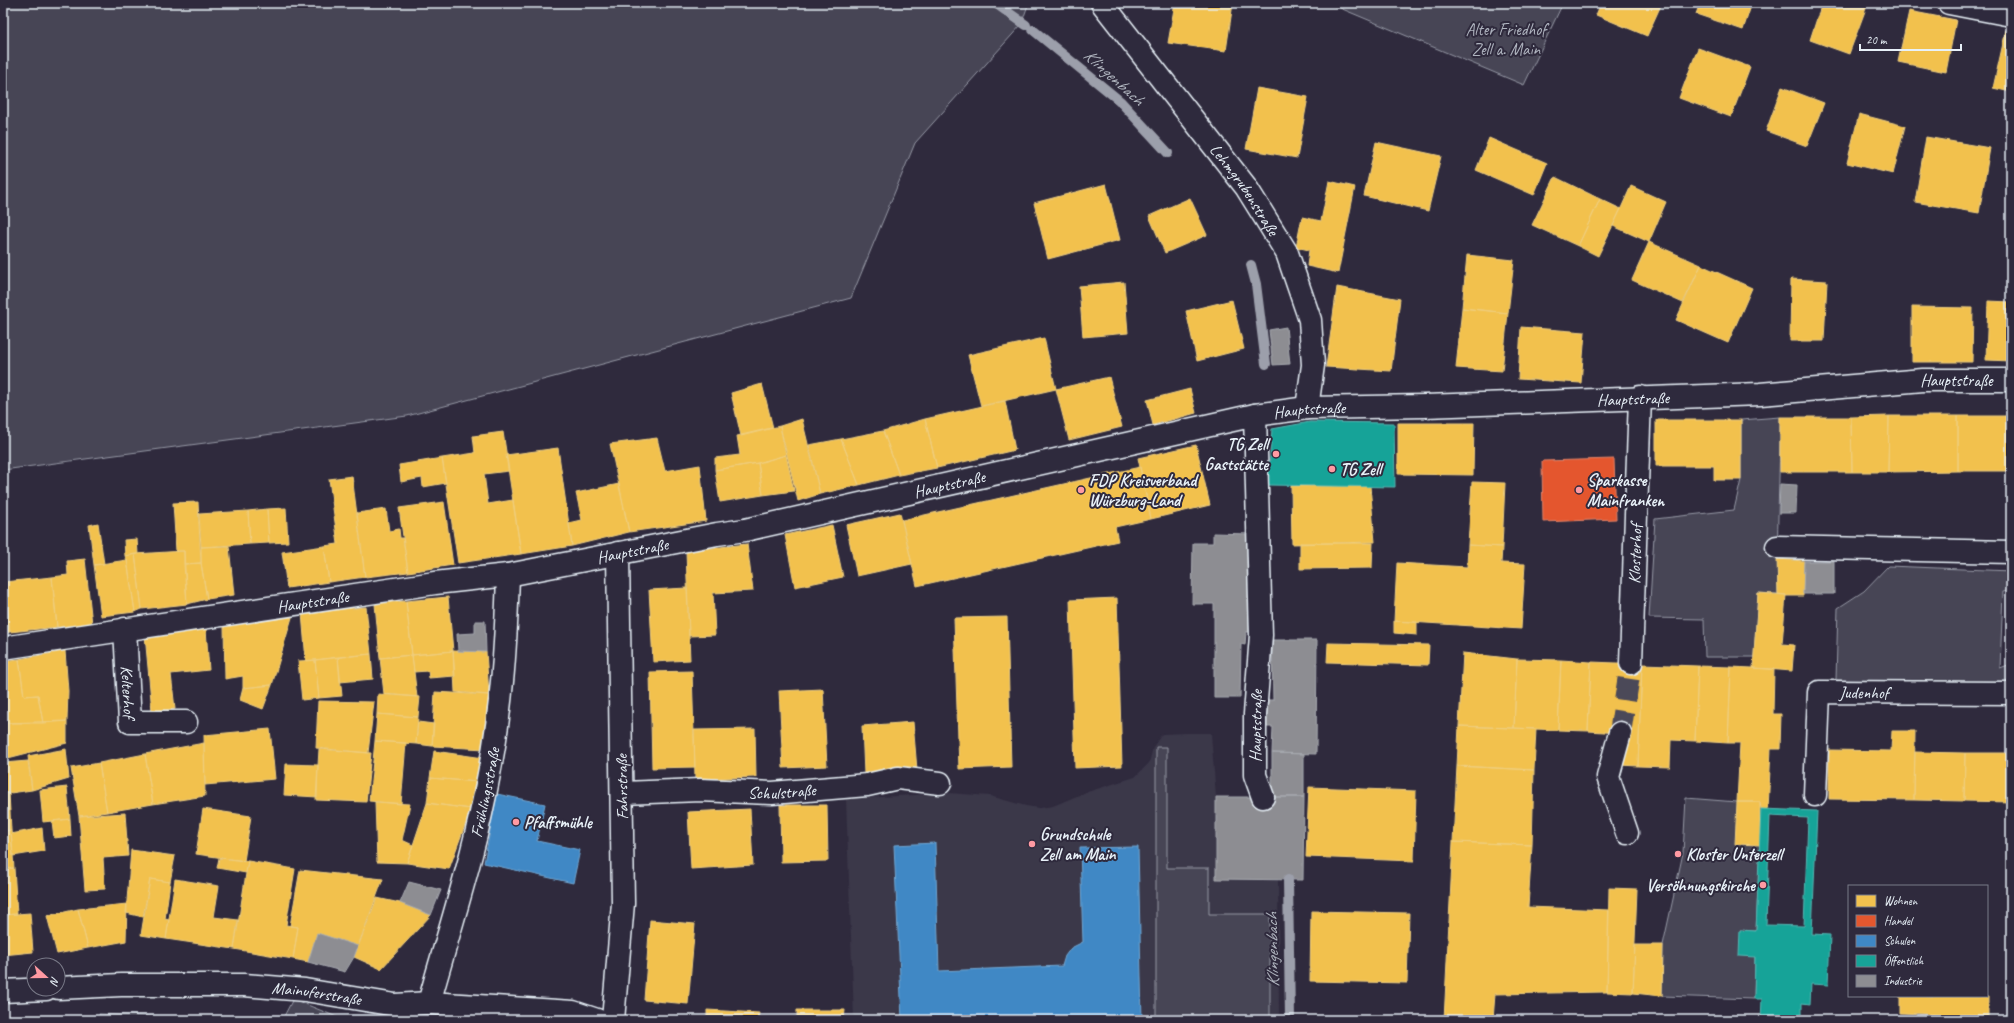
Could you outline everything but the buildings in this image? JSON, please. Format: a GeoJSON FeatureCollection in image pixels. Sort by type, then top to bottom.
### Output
{"type":"FeatureCollection","features":[{"type":"Feature","properties":{"kind":"street","name":"Lehmgrubenstraße"},"geometry":{"type":"LineString","coordinates":[[1102,3],[1246,187],[1287,253],[1310,320],[1313,365],[1307,408]]}},
{"type":"Feature","properties":{"kind":"street"},"geometry":{"type":"LineString","coordinates":[[1949,3],[2011,15]]}},
{"type":"Feature","properties":{"kind":"street","name":"Hauptstraße"},"geometry":{"type":"LineString","coordinates":[[3,648],[435,583],[508,575],[717,534],[746,530],[1255,415],[1307,408],[1425,406],[1640,397],[1760,394],[1922,380],[2011,380]]}},
{"type":"Feature","properties":{"kind":"street","name":"Klosterhof"},"geometry":{"type":"LineString","coordinates":[[1631,663],[1640,397]]}},
{"type":"Feature","properties":{"kind":"street","name":"Hauptstraße"},"geometry":{"type":"LineString","coordinates":[[1255,415],[1261,635],[1255,714],[1255,775],[1263,797]]}},
{"type":"Feature","properties":{"kind":"street"},"geometry":{"type":"LineString","coordinates":[[1777,548],[2011,552]]}},
{"type":"Feature","properties":{"kind":"street","name":"Fahrstraße"},"geometry":{"type":"LineString","coordinates":[[613,1020],[623,903],[623,793],[618,553]]}},
{"type":"Feature","properties":{"kind":"street","name":"Frühlingsstraße"},"geometry":{"type":"LineString","coordinates":[[429,1003],[467,869],[489,775],[506,648],[508,575]]}},
{"type":"Feature","properties":{"kind":"street","name":"Kelterhof"},"geometry":{"type":"LineString","coordinates":[[125,629],[130,722],[186,722]]}},
{"type":"Feature","properties":{"kind":"street","name":"Judenhof"},"geometry":{"type":"LineString","coordinates":[[1815,795],[1819,692],[2011,693]]}},
{"type":"Feature","properties":{"kind":"street"},"geometry":{"type":"LineString","coordinates":[[1620,733],[1608,777],[1627,833]]}},
{"type":"Feature","properties":{"kind":"street","name":"Schulstraße"},"geometry":{"type":"LineString","coordinates":[[623,793],[700,790],[772,793],[867,785],[898,778],[940,783]]}},
{"type":"Feature","properties":{"kind":"street","name":"Mainuferstraße"},"geometry":{"type":"LineString","coordinates":[[66,988],[121,985],[244,986],[305,990],[395,1005],[429,1003],[573,1012],[597,1020]]}},
{"type":"Feature","properties":{"kind":"street"},"geometry":{"type":"LineString","coordinates":[[3,990],[26,989]]}},
{"type":"Feature","properties":{"kind":"shaded area","name":"Grundschule Zell am Main"},"geometry":{"type":"Polygon","coordinates":[[[1211,733],[1216,797],[1216,879],[1278,879],[1279,1020],[854,1020],[846,799],[949,793],[990,796],[1026,806],[1040,808],[1053,806],[1084,793],[1135,777],[1149,763],[1153,747],[1162,734],[1211,733]]]}},
{"type":"Feature","properties":{"kind":"green space"},"geometry":{"type":"Polygon","coordinates":[[[3,3],[1027,3],[1028,5],[1021,25],[915,143],[851,298],[407,416],[3,470],[3,3]]]}},
{"type":"Feature","properties":{"kind":"green space","name":"Alter Friedhof Zell a. Main"},"geometry":{"type":"Polygon","coordinates":[[[1328,3],[1563,3],[1524,85],[1328,3]]]}},
{"type":"Feature","properties":{"kind":"green space"},"geometry":{"type":"Polygon","coordinates":[[[1780,417],[1777,550],[1778,594],[1758,593],[1754,657],[1705,657],[1704,619],[1649,618],[1655,519],[1734,510],[1741,480],[1741,420],[1780,417]]]}},
{"type":"Feature","properties":{"kind":"green space"},"geometry":{"type":"Polygon","coordinates":[[[1888,566],[2011,571],[2011,590],[2003,592],[2000,668],[2011,664],[2011,685],[1836,680],[1838,608],[1864,591],[1888,566]]]}},
{"type":"Feature","properties":{"kind":"green space"},"geometry":{"type":"Polygon","coordinates":[[[1156,747],[1167,747],[1167,868],[1209,868],[1209,914],[1270,914],[1270,1020],[1156,1020],[1156,747]]]}},
{"type":"Feature","properties":{"kind":"green space"},"geometry":{"type":"Polygon","coordinates":[[[1686,798],[1737,802],[1760,845],[1756,931],[1740,930],[1755,957],[1754,999],[1662,996],[1663,945],[1683,853],[1686,798]]]}},
{"type":"Feature","properties":{"kind":"green space"},"geometry":{"type":"Polygon","coordinates":[[[293,999],[344,1020],[282,1020],[293,999]]]}},
{"type":"Feature","properties":{"kind":"green space"},"geometry":{"type":"Polygon","coordinates":[[[99,1014],[220,1019],[233,1020],[102,1020],[99,1014]]]}},
{"type":"Feature","properties":{"kind":"waterway","name":"Klingenbach"},"geometry":{"type":"LineString","coordinates":[[995,3],[1026,25]]}},
{"type":"Feature","properties":{"kind":"waterway","name":"Klingenbach"},"geometry":{"type":"LineString","coordinates":[[1033,30],[1120,101],[1168,153]]}},
{"type":"Feature","properties":{"kind":"waterway","name":"Klingenbach"},"geometry":{"type":"LineString","coordinates":[[1251,265],[1256,284],[1266,364]]}},
{"type":"Feature","properties":{"kind":"waterway","name":"Klingenbach"},"geometry":{"type":"LineString","coordinates":[[1288,879],[1290,1020]]}},
{"type":"Feature","properties":{"kind":"tunnel"},"geometry":{"type":"LineString","coordinates":[[1620,733],[1631,663]]}},
{"type":"Feature","properties":{"kind":"place","name":"TG Zell Gaststätte"},"geometry":{"type":"Point","coordinates":[1276,454]}},
{"type":"Feature","properties":{"kind":"place","name":"TG Zell"},"geometry":{"type":"Point","coordinates":[1332,469]}},
{"type":"Feature","properties":{"kind":"place","name":"FDP Kreisverband Würzburg-Land"},"geometry":{"type":"Point","coordinates":[1081,490]}},
{"type":"Feature","properties":{"kind":"place","name":"Sparkasse Mainfranken"},"geometry":{"type":"Point","coordinates":[1579,490]}},
{"type":"Feature","properties":{"kind":"place","name":"Pfaffsmühle"},"geometry":{"type":"Point","coordinates":[516,822]}},
{"type":"Feature","properties":{"kind":"place","name":"Grundschule Zell am Main"},"geometry":{"type":"Point","coordinates":[1032,844]}},
{"type":"Feature","properties":{"kind":"place","name":"Kloster Unterzell"},"geometry":{"type":"Point","coordinates":[1678,854]}},
{"type":"Feature","properties":{"kind":"place","name":"Versöhnungskirche"},"geometry":{"type":"Point","coordinates":[1763,885]}}]}
